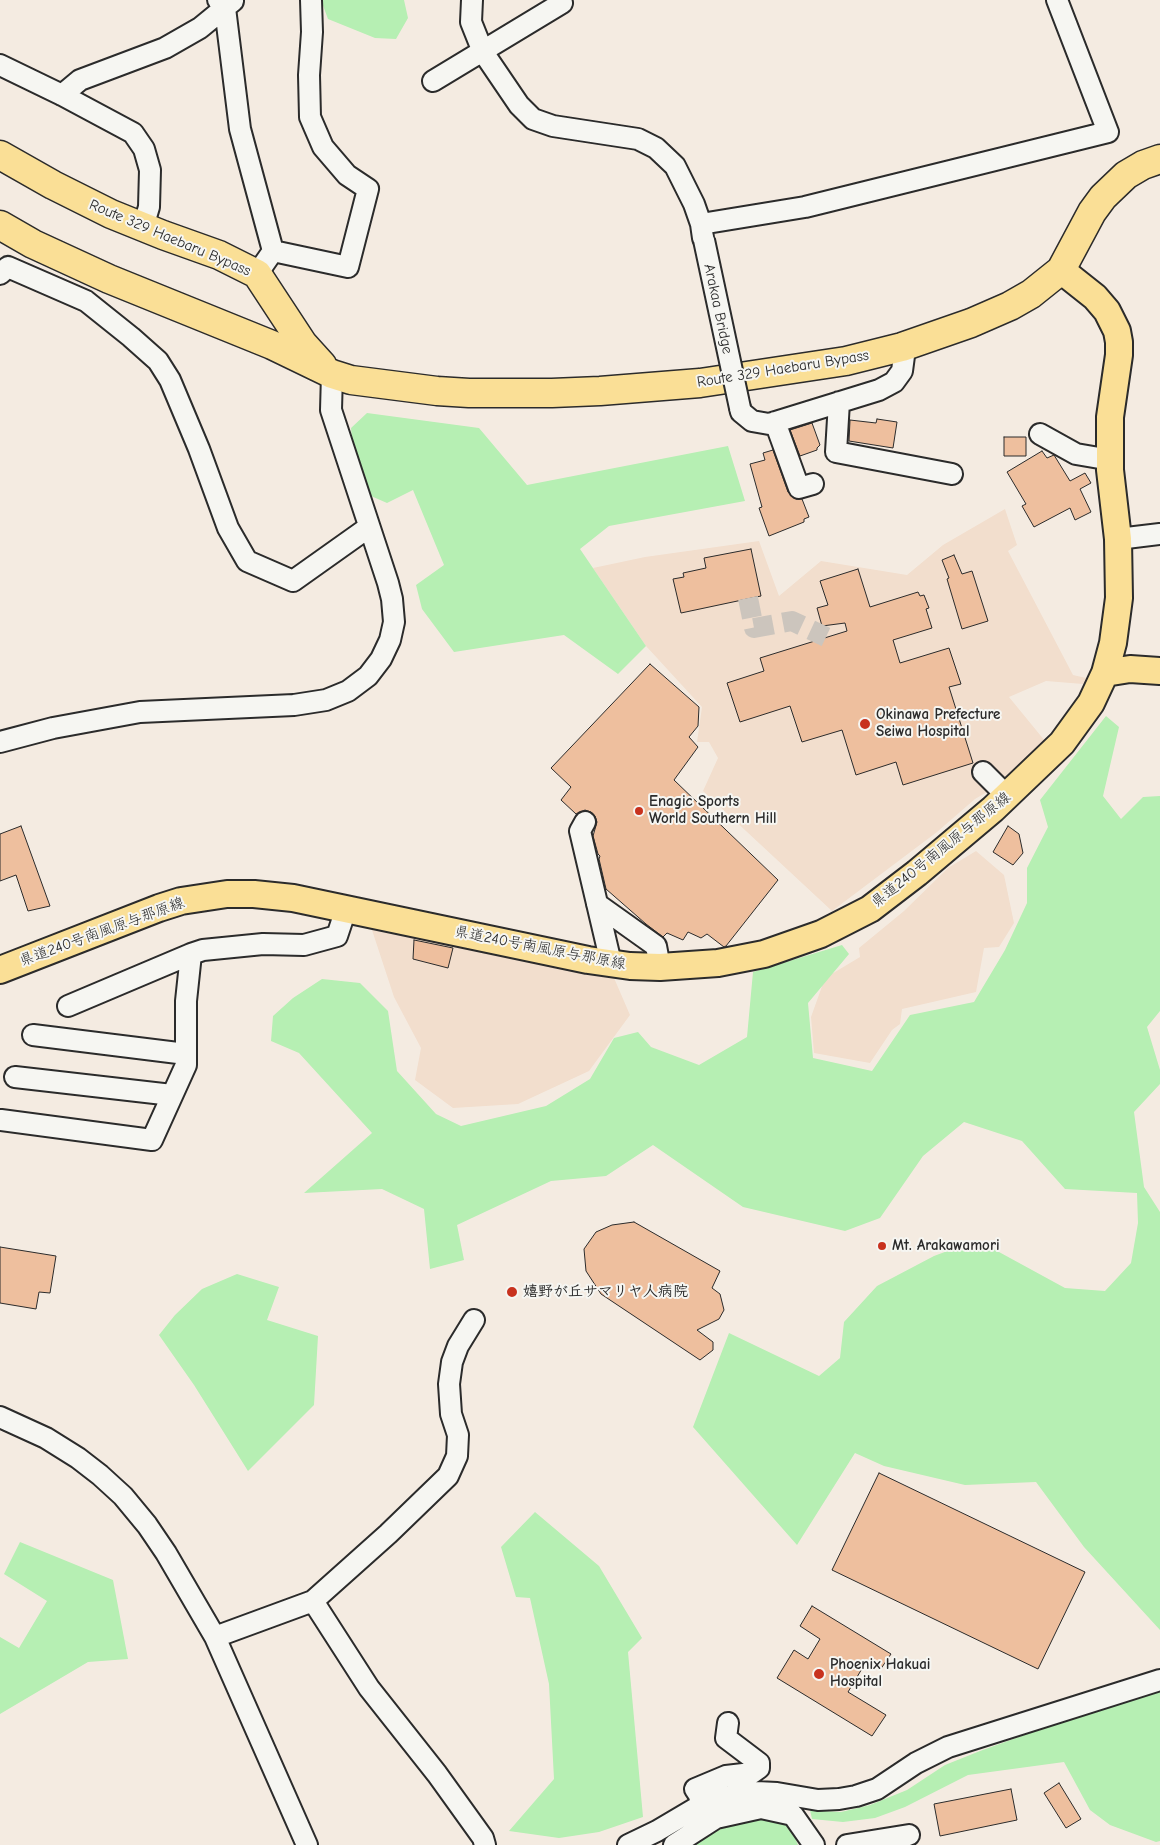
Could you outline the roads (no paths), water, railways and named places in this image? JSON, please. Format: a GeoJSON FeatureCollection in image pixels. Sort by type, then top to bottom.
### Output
{"type":"FeatureCollection","features":[{"type":"Feature","properties":{"kind":"highway","name":"Route 329 Haebaru Bypass"},"geometry":{"type":"LineString","coordinates":[[0,155],[81,200],[143,227],[219,255],[257,274],[303,344],[332,374]]}},
{"type":"Feature","properties":{"kind":"highway","name":"Route 329 Haebaru Bypass"},"geometry":{"type":"LineString","coordinates":[[0,225],[33,244],[109,279],[272,345],[332,374],[351,380],[437,391],[503,393],[590,391],[700,383],[846,362],[902,347],[971,323],[1010,306],[1031,294],[1061,270],[1092,212],[1103,197],[1126,175],[1143,165],[1160,159]]}},
{"type":"Feature","properties":{"kind":"main road","name":"県道240号南風原与那原線"},"geometry":{"type":"LineString","coordinates":[[0,970],[159,908],[205,896],[254,894],[293,898],[611,963],[660,967],[718,963],[764,954],[821,934],[847,922],[878,903],[917,873],[1007,796],[1068,736],[1091,703],[1105,673],[1114,643],[1119,598],[1118,539],[1110,460],[1110,418],[1119,355],[1118,331],[1107,311],[1095,298],[1061,270]]}},
{"type":"Feature","properties":{"kind":"main road"},"geometry":{"type":"LineString","coordinates":[[1105,673],[1130,669],[1160,671]]}},
{"type":"Feature","properties":{"kind":"street"},"geometry":{"type":"LineString","coordinates":[[273,251],[348,267],[368,189],[347,175],[323,147],[310,117],[311,0]]}},
{"type":"Feature","properties":{"kind":"street","name":"Arakaa Bridge"},"geometry":{"type":"LineString","coordinates":[[472,0],[471,22],[483,52],[519,105],[533,119],[553,126],[638,139],[656,148],[675,166],[703,232],[741,412],[752,421],[768,424],[775,422]]}},
{"type":"Feature","properties":{"kind":"street"},"geometry":{"type":"LineString","coordinates":[[703,232],[1108,132],[1057,0]]}},
{"type":"Feature","properties":{"kind":"street"},"geometry":{"type":"LineString","coordinates":[[226,3],[240,129],[273,251],[257,274]]}},
{"type":"Feature","properties":{"kind":"street"},"geometry":{"type":"LineString","coordinates":[[62,95],[80,80],[165,48],[200,28],[226,3]]}},
{"type":"Feature","properties":{"kind":"street"},"geometry":{"type":"LineString","coordinates":[[432,81],[562,3]]}},
{"type":"Feature","properties":{"kind":"street"},"geometry":{"type":"LineString","coordinates":[[0,65],[62,95],[133,133],[144,149],[150,170],[149,207],[143,227]]}},
{"type":"Feature","properties":{"kind":"street"},"geometry":{"type":"LineString","coordinates":[[0,274],[8,267],[86,301],[132,337],[158,361],[170,380],[200,449],[228,528],[247,562],[293,581],[369,527]]}},
{"type":"Feature","properties":{"kind":"street"},"geometry":{"type":"LineString","coordinates":[[813,484],[799,488],[775,422],[879,390],[894,382],[902,371],[904,356],[902,347]]}},
{"type":"Feature","properties":{"kind":"street"},"geometry":{"type":"LineString","coordinates":[[0,742],[53,728],[140,712],[294,705],[326,700],[348,691],[368,676],[381,658],[390,640],[394,622],[388,583],[331,410],[332,374]]}},
{"type":"Feature","properties":{"kind":"street"},"geometry":{"type":"LineString","coordinates":[[840,402],[836,452],[952,474]]}},
{"type":"Feature","properties":{"kind":"street"},"geometry":{"type":"LineString","coordinates":[[1040,434],[1076,454],[1110,460]]}},
{"type":"Feature","properties":{"kind":"street"},"geometry":{"type":"LineString","coordinates":[[1118,539],[1160,534]]}},
{"type":"Feature","properties":{"kind":"street"},"geometry":{"type":"LineString","coordinates":[[983,772],[1007,796]]}},
{"type":"Feature","properties":{"kind":"street"},"geometry":{"type":"LineString","coordinates":[[585,822],[580,831],[611,963]]}},
{"type":"Feature","properties":{"kind":"street"},"geometry":{"type":"LineString","coordinates":[[597,904],[656,946],[660,967]]}},
{"type":"Feature","properties":{"kind":"street"},"geometry":{"type":"LineString","coordinates":[[68,1006],[203,950],[263,944],[304,945],[338,936],[346,909]]}},
{"type":"Feature","properties":{"kind":"street"},"geometry":{"type":"LineString","coordinates":[[1,1120],[152,1140],[186,1064],[186,1001],[191,954]]}},
{"type":"Feature","properties":{"kind":"street"},"geometry":{"type":"LineString","coordinates":[[33,1034],[186,1054]]}},
{"type":"Feature","properties":{"kind":"street"},"geometry":{"type":"LineString","coordinates":[[15,1077],[172,1095]]}},
{"type":"Feature","properties":{"kind":"street"},"geometry":{"type":"LineString","coordinates":[[215,1637],[313,1601],[395,1528],[448,1476],[457,1456],[458,1435],[451,1414],[449,1384],[452,1362],[458,1346],[474,1320]]}},
{"type":"Feature","properties":{"kind":"street"},"geometry":{"type":"LineString","coordinates":[[0,1417],[46,1438],[78,1458],[123,1496],[147,1525],[166,1553],[215,1637],[307,1845]]}},
{"type":"Feature","properties":{"kind":"street"},"geometry":{"type":"LineString","coordinates":[[313,1601],[369,1688],[437,1774],[483,1838],[485,1845]]}},
{"type":"Feature","properties":{"kind":"street"},"geometry":{"type":"LineString","coordinates":[[628,1845],[657,1831],[701,1805],[734,1794],[776,1793],[818,1800],[856,1796],[877,1789],[916,1763],[948,1747],[1160,1680]]}},
{"type":"Feature","properties":{"kind":"street"},"geometry":{"type":"LineString","coordinates":[[701,1805],[699,1795],[694,1789],[726,1776],[752,1773],[759,1768],[759,1763],[726,1738],[728,1723]]}},
{"type":"Feature","properties":{"kind":"street"},"geometry":{"type":"LineString","coordinates":[[674,1845],[716,1818],[761,1808],[793,1815],[814,1845]]}},
{"type":"Feature","properties":{"kind":"street"},"geometry":{"type":"LineString","coordinates":[[847,1845],[909,1835]]}},
{"type":"Feature","properties":{"kind":"tunnel"},"geometry":{"type":"LineString","coordinates":[[748,598],[754,628],[792,621],[826,637]]}},
{"type":"Feature","properties":{"kind":"place","name":"Okinawa Prefecture Seiwa Hospital"},"geometry":{"type":"Point","coordinates":[865,724]}},
{"type":"Feature","properties":{"kind":"place","name":"Enagic Sports World Southern Hill"},"geometry":{"type":"Point","coordinates":[639,811]}},
{"type":"Feature","properties":{"kind":"place","name":"Mt. Arakawamori"},"geometry":{"type":"Point","coordinates":[882,1246]}},
{"type":"Feature","properties":{"kind":"place","name":"嬉野が丘サマリヤ人病院"},"geometry":{"type":"Point","coordinates":[512,1292]}},
{"type":"Feature","properties":{"kind":"place","name":"Phoenix Hakuai Hospital"},"geometry":{"type":"Point","coordinates":[819,1674]}}]}
